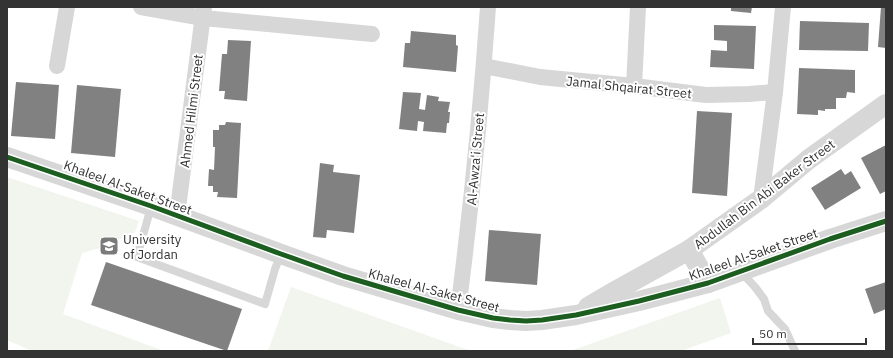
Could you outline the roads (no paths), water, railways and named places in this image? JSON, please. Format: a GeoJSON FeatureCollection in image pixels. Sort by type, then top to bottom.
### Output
{"type":"FeatureCollection","features":[{"type":"Feature","properties":{"kind":"street"},"geometry":{"type":"LineString","coordinates":[[57,66],[67,7]]}},
{"type":"Feature","properties":{"kind":"street"},"geometry":{"type":"LineString","coordinates":[[141,7],[203,12],[372,34]]}},
{"type":"Feature","properties":{"kind":"street","name":"Al-Awza'i Street"},"geometry":{"type":"LineString","coordinates":[[458,310],[468,230],[484,66],[488,7]]}},
{"type":"Feature","properties":{"kind":"street"},"geometry":{"type":"LineString","coordinates":[[634,86],[638,7]]}},
{"type":"Feature","properties":{"kind":"street"},"geometry":{"type":"LineString","coordinates":[[761,199],[775,92],[783,7]]}},
{"type":"Feature","properties":{"kind":"street","name":"Ahmed Hilmi Street"},"geometry":{"type":"LineString","coordinates":[[177,216],[203,12]]}},
{"type":"Feature","properties":{"kind":"street","name":"Jamal Shqairat Street"},"geometry":{"type":"LineString","coordinates":[[484,66],[540,77],[634,86],[706,96],[775,92]]}},
{"type":"Feature","properties":{"kind":"street","name":"Abdullah Bin Abi Baker Street"},"geometry":{"type":"LineString","coordinates":[[576,315],[617,290],[689,250],[761,199],[809,159],[886,104]]}},
{"type":"Feature","properties":{"kind":"street","name":"Khaleel Al-Saket Street"},"geometry":{"type":"LineString","coordinates":[[7,157],[151,206],[342,276],[458,310],[493,318],[526,321],[576,315],[640,301],[708,283],[830,239],[886,221]]}},
{"type":"Feature","properties":{"kind":"street"},"geometry":{"type":"LineString","coordinates":[[689,250],[708,283]]}},
{"type":"Feature","properties":{"kind":"lane"},"geometry":{"type":"LineString","coordinates":[[151,206],[138,257],[159,265],[265,304],[281,254]]}},
{"type":"Feature","properties":{"kind":"lane"},"geometry":{"type":"LineString","coordinates":[[740,272],[755,286],[764,299],[768,311],[785,329],[795,351]]}},
{"type":"Feature","properties":{"kind":"place","name":"University of Jordan"},"geometry":{"type":"Point","coordinates":[109,246]}}]}
